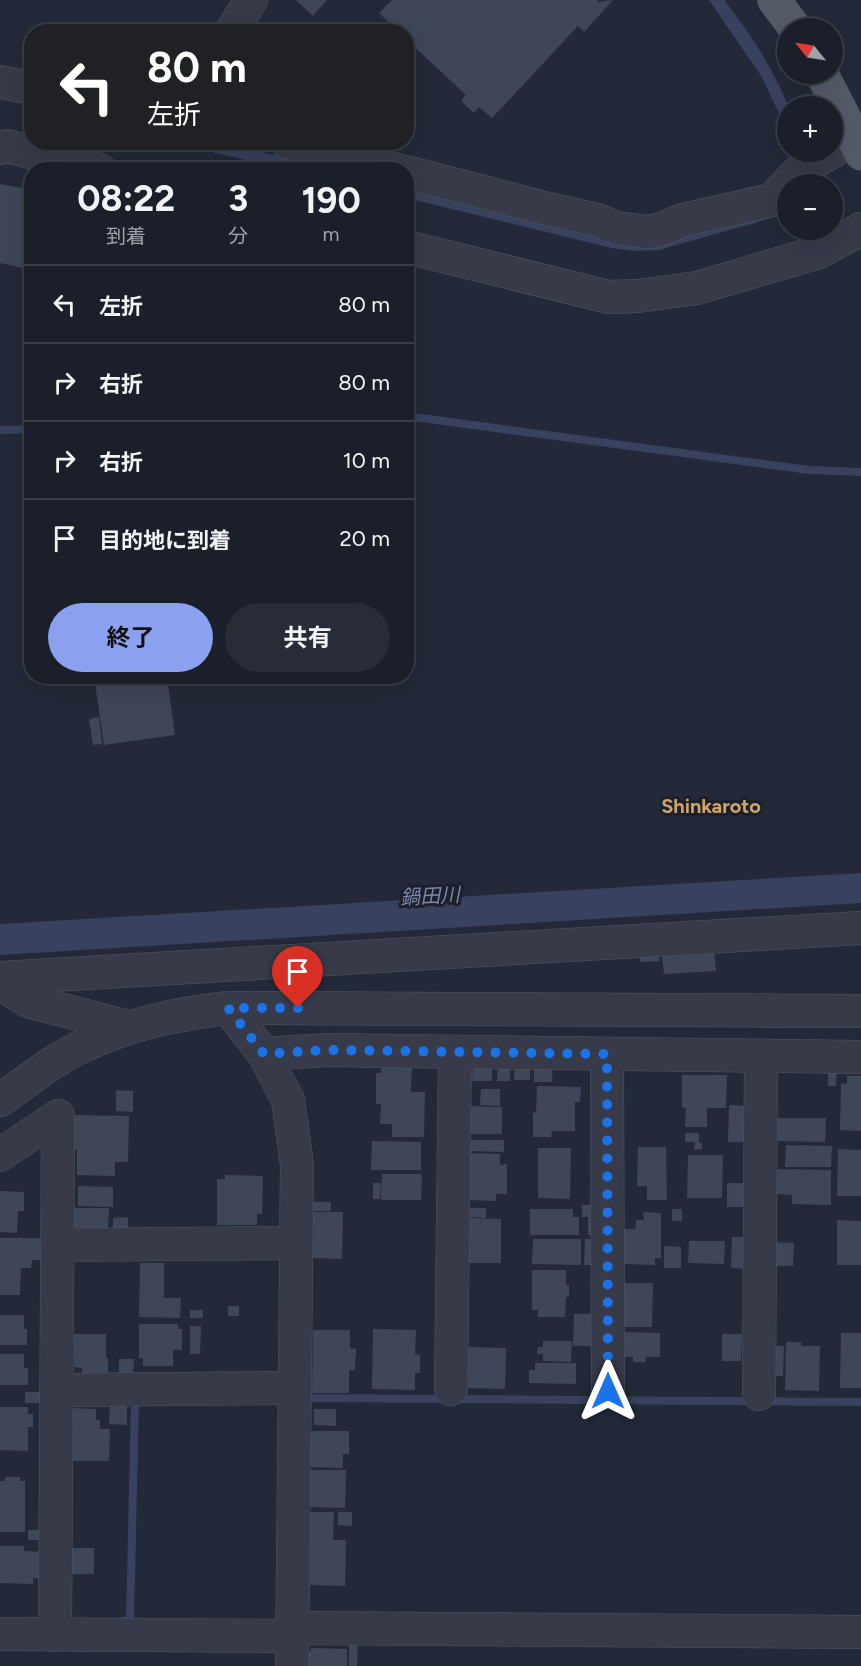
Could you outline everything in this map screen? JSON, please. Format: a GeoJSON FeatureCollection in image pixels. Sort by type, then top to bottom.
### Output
{"type":"FeatureCollection","features":[{"type":"Feature","properties":{"kind":"main road"},"geometry":{"type":"LineString","coordinates":[[774,0],[788,18]]}},
{"type":"Feature","properties":{"kind":"main road"},"geometry":{"type":"LineString","coordinates":[[828,84],[852,126],[861,154]]}},
{"type":"Feature","properties":{"kind":"street"},"geometry":{"type":"LineString","coordinates":[[236,24],[251,0]]}},
{"type":"Feature","properties":{"kind":"street"},"geometry":{"type":"LineString","coordinates":[[0,81],[24,86]]}},
{"type":"Feature","properties":{"kind":"street"},"geometry":{"type":"LineString","coordinates":[[0,147],[7,146],[69,162]]}},
{"type":"Feature","properties":{"kind":"street"},"geometry":{"type":"LineString","coordinates":[[318,150],[366,162]]}},
{"type":"Feature","properties":{"kind":"street"},"geometry":{"type":"LineString","coordinates":[[414,174],[597,220],[617,228],[647,232],[662,229],[683,220],[772,200],[801,168],[812,162]]}},
{"type":"Feature","properties":{"kind":"street"},"geometry":{"type":"LineString","coordinates":[[414,249],[609,297],[638,296],[698,288],[819,252],[861,229]]}},
{"type":"Feature","properties":{"kind":"street"},"geometry":{"type":"LineString","coordinates":[[0,978],[861,928]]}},
{"type":"Feature","properties":{"kind":"street"},"geometry":{"type":"LineString","coordinates":[[0,983],[28,1001],[128,1028]]}},
{"type":"Feature","properties":{"kind":"street"},"geometry":{"type":"LineString","coordinates":[[228,1008],[264,1054],[288,1100],[297,1165],[293,1644]]}},
{"type":"Feature","properties":{"kind":"street"},"geometry":{"type":"LineString","coordinates":[[0,1100],[84,1045],[128,1028],[182,1013],[228,1008],[861,1011]]}},
{"type":"Feature","properties":{"kind":"street"},"geometry":{"type":"LineString","coordinates":[[264,1054],[327,1050],[861,1057]]}},
{"type":"Feature","properties":{"kind":"street"},"geometry":{"type":"LineString","coordinates":[[451,1389],[455,1052]]}},
{"type":"Feature","properties":{"kind":"street"},"geometry":{"type":"LineString","coordinates":[[607,1054],[608,1391]]}},
{"type":"Feature","properties":{"kind":"street"},"geometry":{"type":"LineString","coordinates":[[759,1394],[761,1056]]}},
{"type":"Feature","properties":{"kind":"street"},"geometry":{"type":"LineString","coordinates":[[0,1155],[58,1116],[55,1635]]}},
{"type":"Feature","properties":{"kind":"street"},"geometry":{"type":"LineString","coordinates":[[57,1245],[296,1243]]}},
{"type":"Feature","properties":{"kind":"street"},"geometry":{"type":"LineString","coordinates":[[57,1390],[295,1388]]}},
{"type":"Feature","properties":{"kind":"street"},"geometry":{"type":"LineString","coordinates":[[0,1634],[293,1644],[861,1632]]}},
{"type":"Feature","properties":{"kind":"water"},"geometry":{"type":"Polygon","coordinates":[[[709,0],[724,0],[767,63],[784,96],[777,96],[777,109],[761,76],[709,0]]]}},
{"type":"Feature","properties":{"kind":"water"},"geometry":{"type":"Polygon","coordinates":[[[203,150],[252,150],[306,162],[255,162],[203,150]]]}},
{"type":"Feature","properties":{"kind":"water"},"geometry":{"type":"Polygon","coordinates":[[[414,188],[598,230],[777,198],[777,216],[659,250],[635,251],[611,248],[414,200],[414,188]]]}},
{"type":"Feature","properties":{"kind":"water"},"geometry":{"type":"Polygon","coordinates":[[[861,873],[861,903],[0,955],[0,924],[861,873]]]}},
{"type":"Feature","properties":{"kind":"building"},"geometry":{"type":"Polygon","coordinates":[[[296,0],[327,0],[313,16],[296,0]]]}},
{"type":"Feature","properties":{"kind":"building"},"geometry":{"type":"Polygon","coordinates":[[[392,0],[597,0],[599,2],[613,0],[584,32],[578,26],[492,118],[479,107],[474,113],[461,101],[466,95],[414,46],[414,24],[391,24],[379,13],[392,0]]]}},
{"type":"Feature","properties":{"kind":"building"},"geometry":{"type":"Polygon","coordinates":[[[0,184],[24,188],[24,268],[0,263],[0,184]]]}},
{"type":"Feature","properties":{"kind":"building"},"geometry":{"type":"Polygon","coordinates":[[[95,684],[168,684],[175,735],[104,745],[95,684]]]}},
{"type":"Feature","properties":{"kind":"building"},"geometry":{"type":"Polygon","coordinates":[[[99,717],[102,744],[93,745],[89,719],[99,717]]]}},
{"type":"Feature","properties":{"kind":"building"},"geometry":{"type":"Polygon","coordinates":[[[714,950],[716,971],[664,974],[662,953],[714,950]]]}},
{"type":"Feature","properties":{"kind":"building"},"geometry":{"type":"Polygon","coordinates":[[[659,953],[659,961],[640,962],[640,954],[659,953]]]}},
{"type":"Feature","properties":{"kind":"building"},"geometry":{"type":"Polygon","coordinates":[[[381,1062],[412,1062],[411,1092],[425,1092],[424,1137],[392,1137],[392,1124],[380,1124],[381,1104],[376,1104],[376,1073],[381,1073],[381,1062]]]}},
{"type":"Feature","properties":{"kind":"building"},"geometry":{"type":"Polygon","coordinates":[[[473,1063],[492,1064],[492,1081],[472,1081],[473,1063]]]}},
{"type":"Feature","properties":{"kind":"building"},"geometry":{"type":"Polygon","coordinates":[[[498,1063],[510,1063],[510,1081],[497,1081],[498,1063]]]}},
{"type":"Feature","properties":{"kind":"building"},"geometry":{"type":"Polygon","coordinates":[[[534,1064],[553,1064],[552,1082],[534,1082],[534,1064]]]}},
{"type":"Feature","properties":{"kind":"building"},"geometry":{"type":"Polygon","coordinates":[[[515,1065],[530,1065],[530,1080],[514,1080],[515,1065]]]}},
{"type":"Feature","properties":{"kind":"building"},"geometry":{"type":"Polygon","coordinates":[[[828,1068],[837,1069],[836,1086],[828,1086],[828,1068]]]}},
{"type":"Feature","properties":{"kind":"building"},"geometry":{"type":"Polygon","coordinates":[[[682,1075],[727,1075],[726,1108],[707,1108],[707,1127],[685,1127],[686,1108],[682,1107],[682,1075]]]}},
{"type":"Feature","properties":{"kind":"building"},"geometry":{"type":"Polygon","coordinates":[[[847,1076],[861,1076],[861,1131],[840,1130],[841,1083],[847,1084],[847,1076]]]}},
{"type":"Feature","properties":{"kind":"building"},"geometry":{"type":"Polygon","coordinates":[[[537,1086],[581,1087],[580,1102],[575,1102],[575,1131],[552,1131],[551,1137],[533,1137],[533,1112],[536,1113],[537,1086]]]}},
{"type":"Feature","properties":{"kind":"building"},"geometry":{"type":"Polygon","coordinates":[[[481,1089],[500,1089],[500,1106],[480,1105],[481,1089]]]}},
{"type":"Feature","properties":{"kind":"building"},"geometry":{"type":"Polygon","coordinates":[[[116,1090],[133,1091],[133,1112],[116,1111],[116,1090]]]}},
{"type":"Feature","properties":{"kind":"building"},"geometry":{"type":"Polygon","coordinates":[[[729,1105],[748,1106],[748,1142],[728,1142],[729,1105]]]}},
{"type":"Feature","properties":{"kind":"building"},"geometry":{"type":"Polygon","coordinates":[[[467,1106],[502,1107],[502,1134],[467,1134],[467,1106]]]}},
{"type":"Feature","properties":{"kind":"building"},"geometry":{"type":"Polygon","coordinates":[[[69,1115],[129,1116],[128,1162],[115,1162],[115,1176],[77,1175],[77,1150],[68,1150],[69,1115]]]}},
{"type":"Feature","properties":{"kind":"building"},"geometry":{"type":"Polygon","coordinates":[[[774,1118],[826,1118],[825,1142],[774,1141],[774,1118]]]}},
{"type":"Feature","properties":{"kind":"building"},"geometry":{"type":"Polygon","coordinates":[[[685,1133],[699,1133],[699,1143],[702,1143],[702,1149],[694,1150],[695,1142],[685,1142],[685,1133]]]}},
{"type":"Feature","properties":{"kind":"building"},"geometry":{"type":"Polygon","coordinates":[[[468,1140],[504,1140],[504,1152],[468,1151],[468,1140]]]}},
{"type":"Feature","properties":{"kind":"building"},"geometry":{"type":"Polygon","coordinates":[[[372,1141],[421,1142],[421,1170],[371,1170],[372,1141]]]}},
{"type":"Feature","properties":{"kind":"building"},"geometry":{"type":"Polygon","coordinates":[[[786,1145],[832,1146],[831,1167],[785,1167],[786,1145]]]}},
{"type":"Feature","properties":{"kind":"building"},"geometry":{"type":"Polygon","coordinates":[[[638,1147],[666,1147],[667,1200],[647,1200],[647,1186],[637,1186],[638,1147]]]}},
{"type":"Feature","properties":{"kind":"building"},"geometry":{"type":"Polygon","coordinates":[[[538,1148],[571,1148],[570,1199],[538,1198],[538,1148]]]}},
{"type":"Feature","properties":{"kind":"building"},"geometry":{"type":"Polygon","coordinates":[[[838,1149],[861,1150],[861,1196],[837,1196],[838,1149]]]}},
{"type":"Feature","properties":{"kind":"building"},"geometry":{"type":"Polygon","coordinates":[[[468,1153],[500,1154],[500,1165],[507,1164],[507,1194],[496,1194],[496,1201],[467,1200],[468,1153]]]}},
{"type":"Feature","properties":{"kind":"building"},"geometry":{"type":"Polygon","coordinates":[[[688,1155],[723,1155],[722,1198],[687,1198],[688,1155]]]}},
{"type":"Feature","properties":{"kind":"building"},"geometry":{"type":"Polygon","coordinates":[[[775,1169],[831,1170],[831,1205],[792,1204],[792,1195],[775,1194],[775,1169]]]}},
{"type":"Feature","properties":{"kind":"building"},"geometry":{"type":"Polygon","coordinates":[[[382,1174],[422,1174],[421,1200],[381,1200],[382,1174]]]}},
{"type":"Feature","properties":{"kind":"building"},"geometry":{"type":"Polygon","coordinates":[[[225,1175],[263,1176],[262,1214],[257,1214],[257,1225],[217,1225],[217,1179],[225,1179],[225,1175]]]}},
{"type":"Feature","properties":{"kind":"building"},"geometry":{"type":"Polygon","coordinates":[[[373,1183],[381,1183],[380,1199],[373,1199],[373,1183]]]}},
{"type":"Feature","properties":{"kind":"building"},"geometry":{"type":"Polygon","coordinates":[[[727,1183],[747,1183],[747,1207],[727,1207],[727,1183]]]}},
{"type":"Feature","properties":{"kind":"building"},"geometry":{"type":"Polygon","coordinates":[[[78,1186],[113,1187],[113,1207],[78,1206],[78,1186]]]}},
{"type":"Feature","properties":{"kind":"building"},"geometry":{"type":"Polygon","coordinates":[[[0,1191],[24,1192],[24,1211],[18,1211],[17,1233],[0,1232],[0,1191]]]}},
{"type":"Feature","properties":{"kind":"building"},"geometry":{"type":"Polygon","coordinates":[[[312,1202],[331,1202],[331,1211],[312,1211],[312,1202]]]}},
{"type":"Feature","properties":{"kind":"building"},"geometry":{"type":"Polygon","coordinates":[[[582,1205],[595,1205],[595,1235],[588,1235],[588,1217],[582,1217],[582,1205]]]}},
{"type":"Feature","properties":{"kind":"building"},"geometry":{"type":"Polygon","coordinates":[[[72,1208],[109,1208],[108,1229],[72,1228],[72,1208]]]}},
{"type":"Feature","properties":{"kind":"building"},"geometry":{"type":"Polygon","coordinates":[[[465,1208],[486,1208],[486,1218],[465,1217],[465,1208]]]}},
{"type":"Feature","properties":{"kind":"building"},"geometry":{"type":"Polygon","coordinates":[[[530,1209],[573,1209],[573,1217],[579,1217],[579,1235],[530,1235],[530,1209]]]}},
{"type":"Feature","properties":{"kind":"building"},"geometry":{"type":"Polygon","coordinates":[[[672,1209],[682,1209],[682,1221],[672,1221],[672,1209]]]}},
{"type":"Feature","properties":{"kind":"building"},"geometry":{"type":"Polygon","coordinates":[[[312,1212],[343,1212],[342,1259],[311,1258],[312,1212]]]}},
{"type":"Feature","properties":{"kind":"building"},"geometry":{"type":"Polygon","coordinates":[[[643,1212],[661,1213],[661,1258],[655,1258],[655,1265],[619,1264],[620,1229],[635,1229],[636,1220],[644,1220],[643,1212]]]}},
{"type":"Feature","properties":{"kind":"building"},"geometry":{"type":"Polygon","coordinates":[[[128,1217],[128,1229],[113,1228],[113,1218],[128,1217]]]}},
{"type":"Feature","properties":{"kind":"building"},"geometry":{"type":"Polygon","coordinates":[[[468,1218],[501,1219],[501,1263],[468,1263],[468,1218]]]}},
{"type":"Feature","properties":{"kind":"building"},"geometry":{"type":"Polygon","coordinates":[[[837,1220],[861,1221],[861,1265],[837,1265],[837,1220]]]}},
{"type":"Feature","properties":{"kind":"building"},"geometry":{"type":"Polygon","coordinates":[[[732,1237],[749,1237],[749,1269],[731,1268],[732,1237]]]}},
{"type":"Feature","properties":{"kind":"building"},"geometry":{"type":"Polygon","coordinates":[[[0,1238],[46,1238],[46,1260],[32,1260],[31,1268],[21,1268],[20,1295],[0,1295],[0,1238]]]}},
{"type":"Feature","properties":{"kind":"building"},"geometry":{"type":"Polygon","coordinates":[[[533,1239],[581,1239],[581,1265],[532,1264],[533,1239]]]}},
{"type":"Feature","properties":{"kind":"building"},"geometry":{"type":"Polygon","coordinates":[[[585,1239],[595,1239],[595,1265],[584,1265],[585,1239]]]}},
{"type":"Feature","properties":{"kind":"building"},"geometry":{"type":"Polygon","coordinates":[[[689,1241],[725,1241],[724,1264],[688,1263],[689,1241]]]}},
{"type":"Feature","properties":{"kind":"building"},"geometry":{"type":"Polygon","coordinates":[[[772,1242],[794,1243],[793,1266],[772,1266],[772,1242]]]}},
{"type":"Feature","properties":{"kind":"building"},"geometry":{"type":"Polygon","coordinates":[[[664,1246],[681,1247],[681,1268],[664,1268],[664,1246]]]}},
{"type":"Feature","properties":{"kind":"building"},"geometry":{"type":"Polygon","coordinates":[[[140,1263],[164,1263],[164,1298],[181,1298],[180,1318],[139,1317],[140,1263]]]}},
{"type":"Feature","properties":{"kind":"building"},"geometry":{"type":"Polygon","coordinates":[[[532,1270],[566,1270],[569,1297],[566,1297],[565,1317],[538,1317],[538,1310],[532,1310],[532,1270]]]}},
{"type":"Feature","properties":{"kind":"building"},"geometry":{"type":"Polygon","coordinates":[[[621,1283],[653,1283],[652,1327],[621,1327],[621,1283]]]}},
{"type":"Feature","properties":{"kind":"building"},"geometry":{"type":"Polygon","coordinates":[[[228,1306],[239,1306],[239,1316],[228,1316],[228,1306]]]}},
{"type":"Feature","properties":{"kind":"building"},"geometry":{"type":"Polygon","coordinates":[[[190,1310],[203,1310],[203,1318],[190,1318],[190,1310]]]}},
{"type":"Feature","properties":{"kind":"building"},"geometry":{"type":"Polygon","coordinates":[[[574,1314],[595,1314],[595,1346],[573,1346],[574,1314]]]}},
{"type":"Feature","properties":{"kind":"building"},"geometry":{"type":"Polygon","coordinates":[[[0,1315],[24,1315],[27,1345],[0,1345],[0,1315]]]}},
{"type":"Feature","properties":{"kind":"building"},"geometry":{"type":"Polygon","coordinates":[[[139,1324],[178,1324],[178,1329],[182,1329],[182,1350],[173,1350],[173,1366],[143,1366],[143,1358],[139,1358],[139,1324]]]}},
{"type":"Feature","properties":{"kind":"building"},"geometry":{"type":"Polygon","coordinates":[[[190,1326],[201,1326],[200,1354],[190,1354],[190,1326]]]}},
{"type":"Feature","properties":{"kind":"building"},"geometry":{"type":"Polygon","coordinates":[[[373,1329],[416,1330],[415,1354],[420,1355],[420,1373],[415,1373],[415,1390],[372,1389],[373,1329]]]}},
{"type":"Feature","properties":{"kind":"building"},"geometry":{"type":"Polygon","coordinates":[[[313,1330],[350,1330],[350,1348],[356,1349],[355,1370],[349,1370],[349,1393],[312,1393],[313,1330]]]}},
{"type":"Feature","properties":{"kind":"building"},"geometry":{"type":"Polygon","coordinates":[[[620,1332],[660,1333],[660,1357],[646,1357],[646,1362],[633,1362],[633,1357],[620,1357],[620,1332]]]}},
{"type":"Feature","properties":{"kind":"building"},"geometry":{"type":"Polygon","coordinates":[[[841,1333],[861,1333],[861,1388],[840,1388],[841,1333]]]}},
{"type":"Feature","properties":{"kind":"building"},"geometry":{"type":"Polygon","coordinates":[[[74,1334],[106,1334],[108,1376],[82,1376],[82,1368],[74,1367],[74,1334]]]}},
{"type":"Feature","properties":{"kind":"building"},"geometry":{"type":"Polygon","coordinates":[[[722,1334],[742,1334],[741,1361],[722,1361],[722,1334]]]}},
{"type":"Feature","properties":{"kind":"building"},"geometry":{"type":"Polygon","coordinates":[[[543,1341],[572,1341],[571,1362],[543,1361],[543,1354],[537,1354],[538,1347],[543,1347],[543,1341]]]}},
{"type":"Feature","properties":{"kind":"building"},"geometry":{"type":"Polygon","coordinates":[[[786,1342],[801,1342],[801,1346],[820,1346],[819,1391],[785,1390],[786,1342]]]}},
{"type":"Feature","properties":{"kind":"building"},"geometry":{"type":"Polygon","coordinates":[[[772,1346],[784,1346],[783,1376],[772,1376],[772,1346]]]}},
{"type":"Feature","properties":{"kind":"building"},"geometry":{"type":"Polygon","coordinates":[[[467,1347],[506,1348],[505,1389],[467,1388],[467,1347]]]}},
{"type":"Feature","properties":{"kind":"building"},"geometry":{"type":"Polygon","coordinates":[[[0,1354],[24,1354],[24,1368],[28,1368],[28,1385],[0,1385],[0,1354]]]}},
{"type":"Feature","properties":{"kind":"building"},"geometry":{"type":"Polygon","coordinates":[[[119,1359],[134,1359],[133,1377],[119,1377],[119,1359]]]}},
{"type":"Feature","properties":{"kind":"building"},"geometry":{"type":"Polygon","coordinates":[[[535,1363],[576,1363],[576,1384],[529,1383],[529,1370],[535,1370],[535,1363]]]}},
{"type":"Feature","properties":{"kind":"building"},"geometry":{"type":"Polygon","coordinates":[[[25,1392],[46,1392],[46,1403],[25,1403],[25,1392]]]}},
{"type":"Feature","properties":{"kind":"building"},"geometry":{"type":"Polygon","coordinates":[[[110,1400],[127,1400],[127,1425],[109,1424],[110,1400]]]}},
{"type":"Feature","properties":{"kind":"building"},"geometry":{"type":"Polygon","coordinates":[[[0,1407],[28,1407],[28,1414],[33,1414],[33,1427],[28,1427],[28,1451],[0,1450],[0,1407]]]}},
{"type":"Feature","properties":{"kind":"building"},"geometry":{"type":"Polygon","coordinates":[[[70,1408],[96,1409],[96,1420],[100,1420],[100,1429],[110,1429],[109,1461],[70,1461],[70,1408]]]}},
{"type":"Feature","properties":{"kind":"building"},"geometry":{"type":"Polygon","coordinates":[[[314,1409],[336,1409],[336,1426],[314,1425],[314,1409]]]}},
{"type":"Feature","properties":{"kind":"building"},"geometry":{"type":"Polygon","coordinates":[[[310,1431],[349,1431],[349,1454],[343,1454],[343,1468],[309,1467],[310,1431]]]}},
{"type":"Feature","properties":{"kind":"building"},"geometry":{"type":"Polygon","coordinates":[[[310,1470],[346,1470],[345,1508],[309,1507],[310,1470]]]}},
{"type":"Feature","properties":{"kind":"building"},"geometry":{"type":"Polygon","coordinates":[[[5,1477],[20,1477],[20,1481],[25,1481],[25,1532],[0,1532],[0,1481],[5,1481],[5,1477]]]}},
{"type":"Feature","properties":{"kind":"building"},"geometry":{"type":"Polygon","coordinates":[[[310,1512],[334,1512],[333,1540],[346,1540],[345,1586],[310,1585],[310,1512]]]}},
{"type":"Feature","properties":{"kind":"building"},"geometry":{"type":"Polygon","coordinates":[[[338,1512],[352,1512],[352,1526],[338,1525],[338,1512]]]}},
{"type":"Feature","properties":{"kind":"building"},"geometry":{"type":"Polygon","coordinates":[[[28,1530],[44,1530],[45,1540],[28,1540],[28,1530]]]}},
{"type":"Feature","properties":{"kind":"building"},"geometry":{"type":"Polygon","coordinates":[[[0,1546],[24,1546],[24,1551],[44,1552],[44,1578],[33,1578],[33,1584],[0,1583],[0,1546]]]}},
{"type":"Feature","properties":{"kind":"building"},"geometry":{"type":"Polygon","coordinates":[[[72,1548],[94,1548],[94,1574],[72,1574],[72,1548]]]}},
{"type":"Feature","properties":{"kind":"building"},"geometry":{"type":"Polygon","coordinates":[[[349,1641],[358,1642],[357,1666],[349,1666],[349,1641]]]}},
{"type":"Feature","properties":{"kind":"building"},"geometry":{"type":"Polygon","coordinates":[[[311,1648],[347,1649],[347,1666],[307,1666],[307,1651],[311,1651],[311,1648]]]}},
{"type":"Feature","properties":{"kind":"waterway"},"geometry":{"type":"LineString","coordinates":[[414,417],[809,470],[861,472]]}},
{"type":"Feature","properties":{"kind":"waterway"},"geometry":{"type":"LineString","coordinates":[[0,430],[24,429]]}},
{"type":"Feature","properties":{"kind":"waterway"},"geometry":{"type":"LineString","coordinates":[[305,1398],[861,1402]]}},
{"type":"Feature","properties":{"kind":"waterway"},"geometry":{"type":"LineString","coordinates":[[121,1621],[130,1621],[135,1401],[140,1401]]}},
{"type":"Feature","properties":{"kind":"district","name":"Shinkaroto"},"geometry":{"type":"Point","coordinates":[711,806]}},
{"type":"Feature","properties":{"kind":"route"},"geometry":{"type":"LineString","coordinates":[[298,1008],[228,1008],[264,1054],[327,1050],[607,1054],[608,1391]]}},
{"type":"Feature","properties":{"kind":"water label","name":"鍋田川"},"geometry":{"type":"Point","coordinates":[430,896]}}]}
